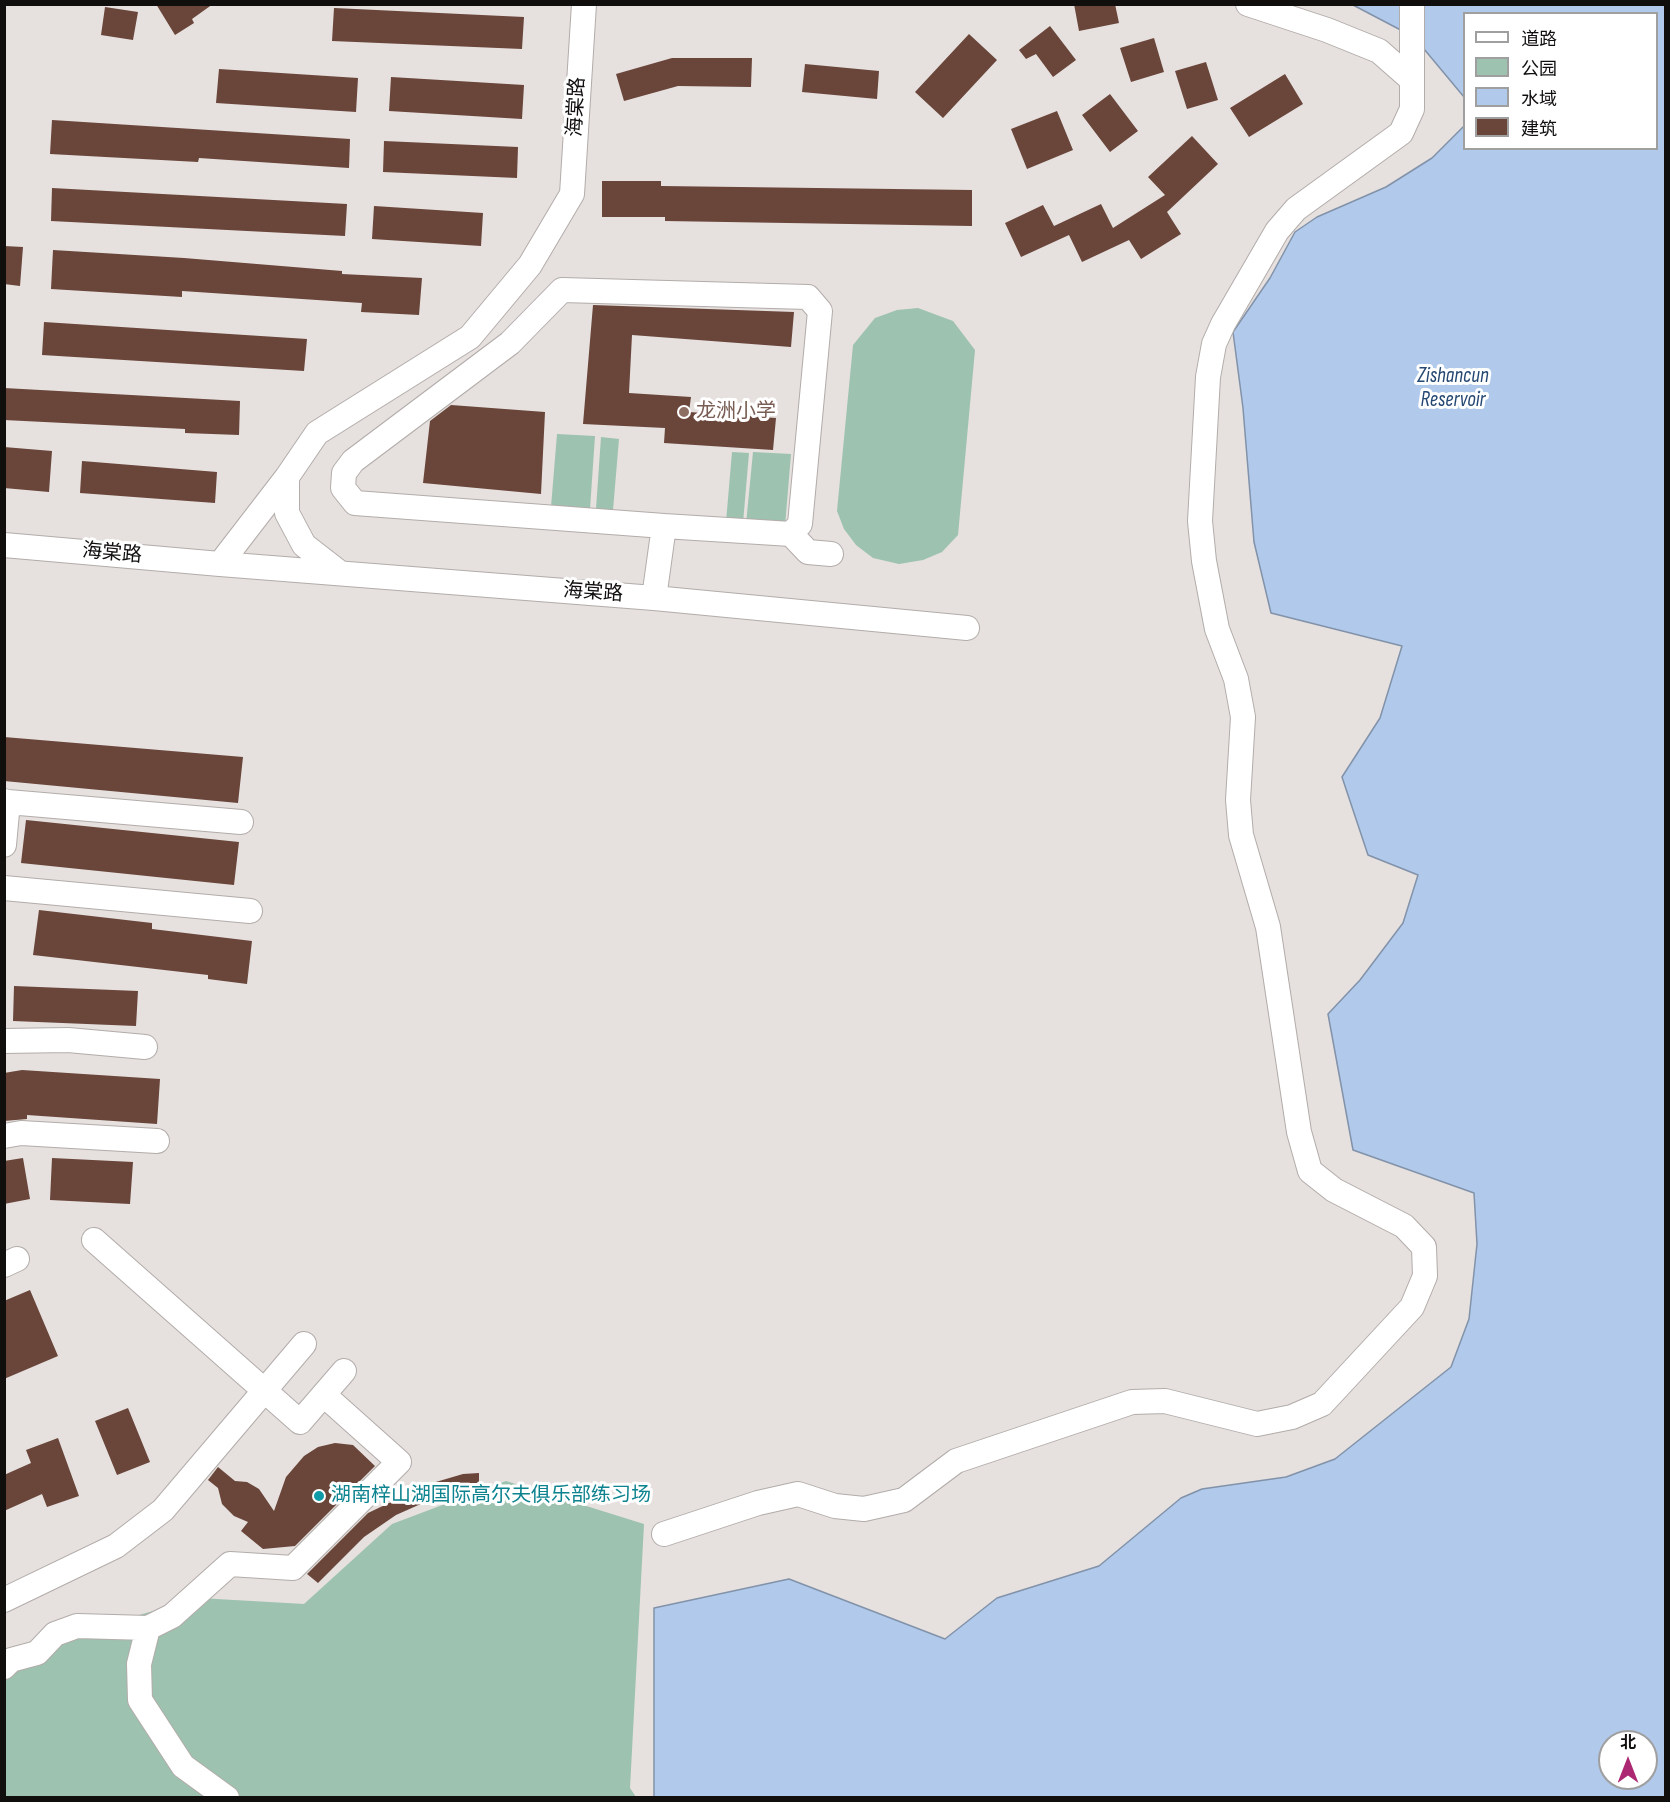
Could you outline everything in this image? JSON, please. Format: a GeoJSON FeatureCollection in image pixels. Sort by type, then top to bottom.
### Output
{"type":"FeatureCollection","features":[{"type":"Feature","properties":{"kind":"street","name":"海棠路"},"geometry":{"type":"LineString","coordinates":[[220,564],[287,477],[317,433],[471,337],[530,265],[572,194],[584,4]]}},
{"type":"Feature","properties":{"kind":"street"},"geometry":{"type":"LineString","coordinates":[[1248,4],[1327,30],[1379,51],[1412,80]]}},
{"type":"Feature","properties":{"kind":"street"},"geometry":{"type":"LineString","coordinates":[[664,1534],[758,1503],[798,1494],[835,1506],[864,1509],[904,1500],[956,1461],[1132,1402],[1166,1401],[1257,1424],[1292,1417],[1322,1404],[1412,1307],[1425,1276],[1424,1247],[1404,1226],[1334,1190],[1310,1171],[1299,1132],[1268,927],[1241,835],[1238,800],[1243,717],[1236,679],[1217,629],[1204,561],[1200,521],[1208,377],[1214,344],[1223,324],[1277,231],[1296,209],[1401,133],[1412,109],[1412,4]]}},
{"type":"Feature","properties":{"kind":"street"},"geometry":{"type":"LineString","coordinates":[[791,534],[800,524],[820,311],[808,297],[562,290],[510,343],[353,461],[344,472],[343,488],[355,503],[791,534],[808,552],[831,554]]}},
{"type":"Feature","properties":{"kind":"street"},"geometry":{"type":"LineString","coordinates":[[287,477],[287,513],[304,545],[340,573]]}},
{"type":"Feature","properties":{"kind":"street"},"geometry":{"type":"LineString","coordinates":[[654,598],[664,526]]}},
{"type":"Feature","properties":{"kind":"street","name":"海棠路"},"geometry":{"type":"LineString","coordinates":[[4,545],[654,598],[967,628]]}},
{"type":"Feature","properties":{"kind":"street"},"geometry":{"type":"LineString","coordinates":[[4,845],[6,802],[241,822]]}},
{"type":"Feature","properties":{"kind":"street"},"geometry":{"type":"LineString","coordinates":[[4,888],[250,911]]}},
{"type":"Feature","properties":{"kind":"street"},"geometry":{"type":"LineString","coordinates":[[4,1041],[68,1040],[145,1047]]}},
{"type":"Feature","properties":{"kind":"street"},"geometry":{"type":"LineString","coordinates":[[4,1136],[21,1133],[157,1141]]}},
{"type":"Feature","properties":{"kind":"street"},"geometry":{"type":"LineString","coordinates":[[94,1240],[300,1422],[344,1371]]}},
{"type":"Feature","properties":{"kind":"street"},"geometry":{"type":"LineString","coordinates":[[4,1600],[116,1546],[163,1510],[304,1344]]}},
{"type":"Feature","properties":{"kind":"street"},"geometry":{"type":"LineString","coordinates":[[4,1667],[10,1660],[37,1653],[55,1634],[76,1626],[148,1628],[172,1616],[230,1564],[293,1568],[399,1462],[324,1395]]}},
{"type":"Feature","properties":{"kind":"street"},"geometry":{"type":"LineString","coordinates":[[148,1628],[139,1664],[140,1700],[183,1766],[227,1797]]}},
{"type":"Feature","properties":{"kind":"green space"},"geometry":{"type":"Polygon","coordinates":[[[918,308],[953,321],[975,350],[958,535],[942,552],[923,560],[899,564],[873,558],[856,545],[844,529],[837,511],[853,345],[875,318],[897,310],[918,308]]]}},
{"type":"Feature","properties":{"kind":"green space"},"geometry":{"type":"Polygon","coordinates":[[[557,434],[595,436],[590,509],[551,507],[557,434]]]}},
{"type":"Feature","properties":{"kind":"green space"},"geometry":{"type":"Polygon","coordinates":[[[601,437],[619,439],[613,510],[596,509],[601,437]]]}},
{"type":"Feature","properties":{"kind":"green space"},"geometry":{"type":"Polygon","coordinates":[[[732,452],[749,453],[743,523],[726,522],[732,452]]]}},
{"type":"Feature","properties":{"kind":"green space"},"geometry":{"type":"Polygon","coordinates":[[[753,452],[791,454],[785,526],[746,524],[753,452]]]}},
{"type":"Feature","properties":{"kind":"green space"},"geometry":{"type":"Polygon","coordinates":[[[506,1481],[644,1524],[630,1788],[636,1797],[5,1798],[5,1653],[199,1598],[304,1604],[392,1524],[506,1481]]]}},
{"type":"Feature","properties":{"kind":"water","name":"Zishancun Reservoir"},"geometry":{"type":"Polygon","coordinates":[[[1353,5],[1665,5],[1665,1797],[654,1797],[654,1608],[789,1579],[945,1639],[997,1598],[1099,1566],[1181,1498],[1202,1489],[1286,1477],[1335,1459],[1451,1367],[1469,1319],[1477,1244],[1474,1193],[1353,1150],[1328,1014],[1360,980],[1403,923],[1418,875],[1368,855],[1342,777],[1380,718],[1402,646],[1271,613],[1254,542],[1243,408],[1233,332],[1270,278],[1295,232],[1317,217],[1386,187],[1432,158],[1463,127],[1463,150],[1658,150],[1658,12],[1463,12],[1463,96],[1414,37],[1353,5]]]}},
{"type":"Feature","properties":{"kind":"building"},"geometry":{"type":"Polygon","coordinates":[[[156,4],[213,4],[192,19],[194,23],[175,35],[156,4]]]}},
{"type":"Feature","properties":{"kind":"building"},"geometry":{"type":"Polygon","coordinates":[[[1074,4],[1115,4],[1119,23],[1079,31],[1074,4]]]}},
{"type":"Feature","properties":{"kind":"building"},"geometry":{"type":"Polygon","coordinates":[[[105,7],[138,12],[133,40],[101,35],[105,7]]]}},
{"type":"Feature","properties":{"kind":"building"},"geometry":{"type":"Polygon","coordinates":[[[334,8],[524,17],[522,49],[332,41],[334,8]]]}},
{"type":"Feature","properties":{"kind":"building"},"geometry":{"type":"Polygon","coordinates":[[[1050,26],[1076,60],[1053,77],[1036,54],[1026,59],[1019,50],[1050,26]]]}},
{"type":"Feature","properties":{"kind":"building"},"geometry":{"type":"Polygon","coordinates":[[[969,34],[997,60],[943,118],[915,92],[969,34]]]}},
{"type":"Feature","properties":{"kind":"building"},"geometry":{"type":"Polygon","coordinates":[[[1154,38],[1164,72],[1131,82],[1120,48],[1154,38]]]}},
{"type":"Feature","properties":{"kind":"building"},"geometry":{"type":"Polygon","coordinates":[[[672,58],[752,58],[751,87],[678,86],[624,101],[616,74],[672,58]]]}},
{"type":"Feature","properties":{"kind":"building"},"geometry":{"type":"Polygon","coordinates":[[[1206,62],[1218,100],[1187,109],[1175,71],[1206,62]]]}},
{"type":"Feature","properties":{"kind":"building"},"geometry":{"type":"Polygon","coordinates":[[[805,64],[879,71],[877,99],[802,92],[805,64]]]}},
{"type":"Feature","properties":{"kind":"building"},"geometry":{"type":"Polygon","coordinates":[[[219,69],[358,78],[356,112],[216,103],[219,69]]]}},
{"type":"Feature","properties":{"kind":"building"},"geometry":{"type":"Polygon","coordinates":[[[1285,74],[1303,104],[1249,137],[1230,108],[1285,74]]]}},
{"type":"Feature","properties":{"kind":"building"},"geometry":{"type":"Polygon","coordinates":[[[391,77],[524,85],[522,119],[389,111],[391,77]]]}},
{"type":"Feature","properties":{"kind":"building"},"geometry":{"type":"Polygon","coordinates":[[[1110,94],[1138,131],[1110,152],[1082,115],[1110,94]]]}},
{"type":"Feature","properties":{"kind":"building"},"geometry":{"type":"Polygon","coordinates":[[[1057,111],[1073,150],[1027,169],[1011,129],[1057,111]]]}},
{"type":"Feature","properties":{"kind":"building"},"geometry":{"type":"Polygon","coordinates":[[[52,120],[350,139],[349,168],[199,158],[198,162],[50,154],[52,120]]]}},
{"type":"Feature","properties":{"kind":"building"},"geometry":{"type":"Polygon","coordinates":[[[1192,136],[1218,164],[1167,212],[1181,234],[1141,259],[1129,240],[1082,262],[1069,235],[1021,257],[1005,223],[1043,205],[1054,226],[1101,204],[1113,228],[1165,195],[1148,177],[1192,136]]]}},
{"type":"Feature","properties":{"kind":"building"},"geometry":{"type":"Polygon","coordinates":[[[384,141],[518,147],[517,178],[383,172],[384,141]]]}},
{"type":"Feature","properties":{"kind":"building"},"geometry":{"type":"Polygon","coordinates":[[[602,181],[661,181],[661,186],[972,190],[972,226],[665,221],[665,217],[602,217],[602,181]]]}},
{"type":"Feature","properties":{"kind":"building"},"geometry":{"type":"Polygon","coordinates":[[[52,188],[347,204],[345,236],[51,221],[52,188]]]}},
{"type":"Feature","properties":{"kind":"building"},"geometry":{"type":"Polygon","coordinates":[[[374,206],[483,213],[481,246],[372,239],[374,206]]]}},
{"type":"Feature","properties":{"kind":"building"},"geometry":{"type":"Polygon","coordinates":[[[4,246],[23,247],[20,286],[4,284],[4,246]]]}},
{"type":"Feature","properties":{"kind":"building"},"geometry":{"type":"Polygon","coordinates":[[[53,250],[342,271],[342,274],[422,278],[419,315],[361,312],[362,303],[182,291],[182,297],[51,289],[53,250]]]}},
{"type":"Feature","properties":{"kind":"building"},"geometry":{"type":"Polygon","coordinates":[[[593,305],[794,312],[791,347],[632,335],[629,393],[691,397],[689,412],[776,418],[773,450],[664,443],[665,428],[583,424],[593,305]]]}},
{"type":"Feature","properties":{"kind":"building"},"geometry":{"type":"Polygon","coordinates":[[[44,322],[307,339],[304,371],[42,355],[44,322]]]}},
{"type":"Feature","properties":{"kind":"building"},"geometry":{"type":"Polygon","coordinates":[[[4,388],[240,401],[239,435],[185,433],[185,429],[4,420],[4,388]]]}},
{"type":"Feature","properties":{"kind":"building"},"geometry":{"type":"Polygon","coordinates":[[[451,405],[545,412],[541,494],[423,483],[430,421],[451,405]]]}},
{"type":"Feature","properties":{"kind":"building"},"geometry":{"type":"Polygon","coordinates":[[[4,447],[52,451],[49,492],[4,488],[4,447]]]}},
{"type":"Feature","properties":{"kind":"building"},"geometry":{"type":"Polygon","coordinates":[[[82,461],[217,472],[215,503],[80,493],[82,461]]]}},
{"type":"Feature","properties":{"kind":"building"},"geometry":{"type":"Polygon","coordinates":[[[4,737],[243,757],[238,803],[4,781],[4,737]]]}},
{"type":"Feature","properties":{"kind":"building"},"geometry":{"type":"Polygon","coordinates":[[[26,820],[239,842],[234,885],[21,863],[26,820]]]}},
{"type":"Feature","properties":{"kind":"building"},"geometry":{"type":"Polygon","coordinates":[[[39,910],[152,923],[152,929],[252,941],[247,984],[208,979],[208,975],[33,955],[39,910]]]}},
{"type":"Feature","properties":{"kind":"building"},"geometry":{"type":"Polygon","coordinates":[[[14,986],[138,991],[136,1026],[13,1021],[14,986]]]}},
{"type":"Feature","properties":{"kind":"building"},"geometry":{"type":"Polygon","coordinates":[[[22,1070],[160,1079],[157,1124],[27,1115],[27,1119],[4,1121],[4,1073],[22,1070]]]}},
{"type":"Feature","properties":{"kind":"building"},"geometry":{"type":"Polygon","coordinates":[[[23,1158],[30,1199],[4,1204],[4,1161],[23,1158]]]}},
{"type":"Feature","properties":{"kind":"building"},"geometry":{"type":"Polygon","coordinates":[[[52,1158],[133,1162],[130,1204],[50,1200],[52,1158]]]}},
{"type":"Feature","properties":{"kind":"building"},"geometry":{"type":"Polygon","coordinates":[[[30,1290],[58,1356],[4,1379],[4,1301],[30,1290]]]}},
{"type":"Feature","properties":{"kind":"building"},"geometry":{"type":"Polygon","coordinates":[[[128,1408],[150,1462],[117,1475],[95,1421],[128,1408]]]}},
{"type":"Feature","properties":{"kind":"building"},"geometry":{"type":"Polygon","coordinates":[[[58,1438],[79,1496],[47,1507],[42,1494],[4,1511],[4,1475],[31,1463],[26,1450],[58,1438]]]}},
{"type":"Feature","properties":{"kind":"building","name":"湖南梓山湖国际高尔夫俱乐部练习场"},"geometry":{"type":"Polygon","coordinates":[[[335,1443],[353,1445],[375,1466],[295,1546],[263,1549],[241,1531],[248,1522],[234,1516],[222,1504],[218,1488],[208,1480],[218,1467],[235,1481],[247,1482],[259,1489],[274,1511],[286,1477],[304,1456],[318,1447],[335,1443]]]}},
{"type":"Feature","properties":{"kind":"building"},"geometry":{"type":"Polygon","coordinates":[[[479,1473],[479,1488],[432,1499],[396,1515],[364,1537],[318,1583],[307,1574],[368,1513],[429,1484],[463,1474],[479,1473]]]}},
{"type":"Feature","properties":{"kind":"place","name":"龙洲小学"},"geometry":{"type":"Point","coordinates":[684,412]}},
{"type":"Feature","properties":{"kind":"place","name":"湖南梓山湖国际高尔夫俱乐部练习场"},"geometry":{"type":"Point","coordinates":[319,1496]}}]}
